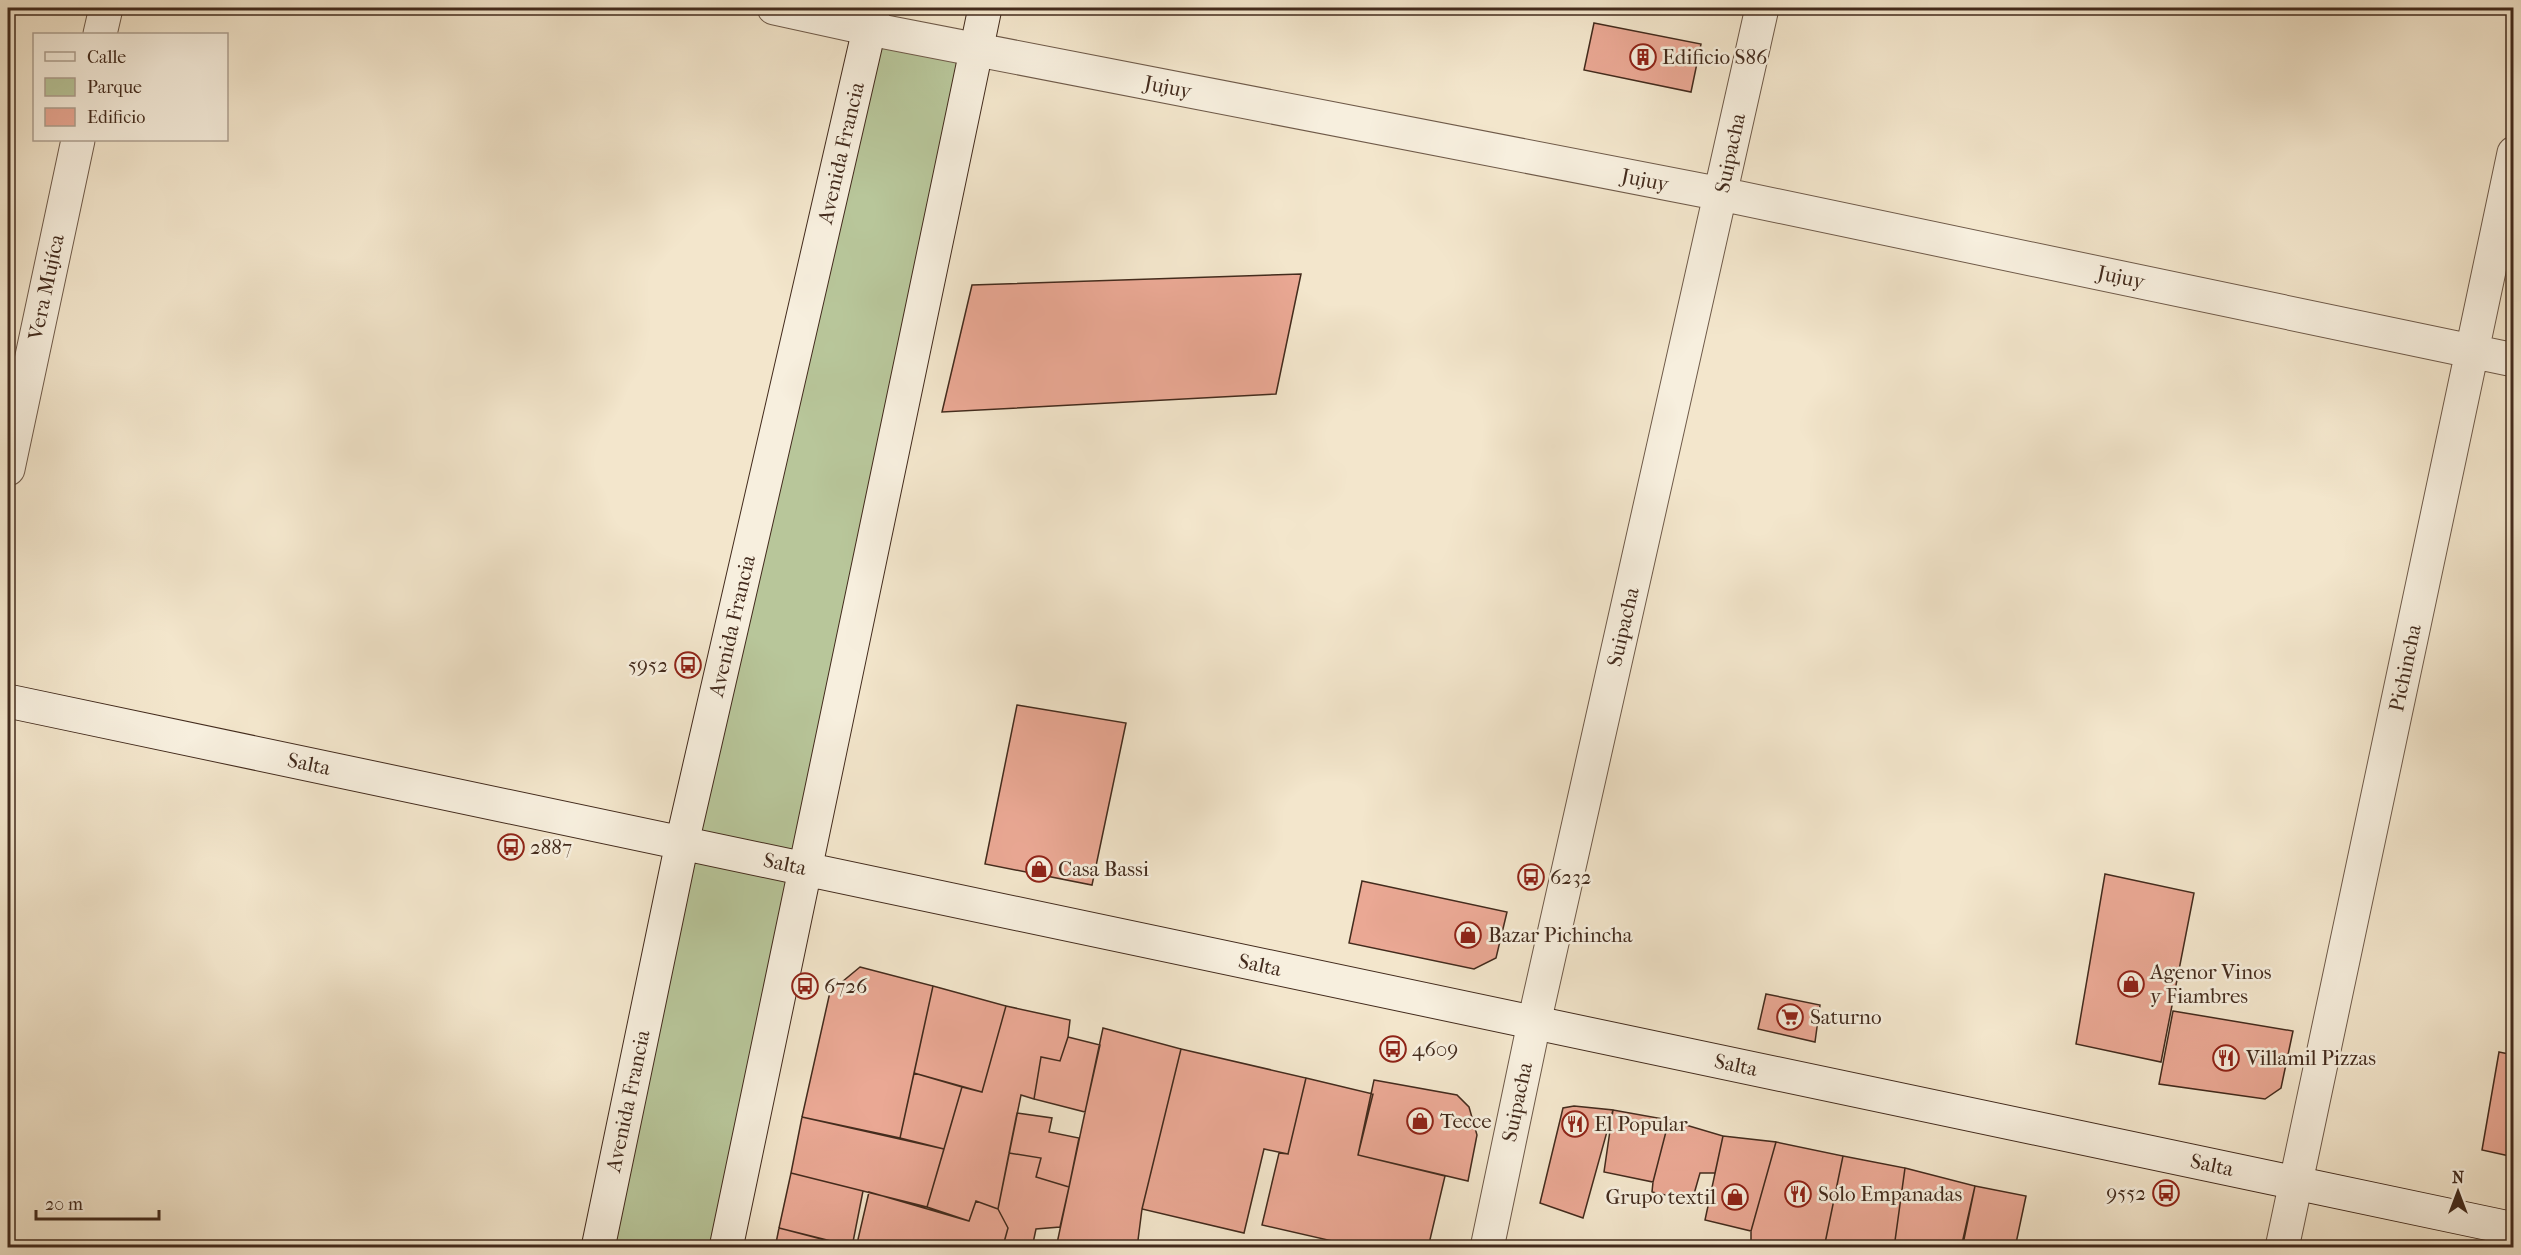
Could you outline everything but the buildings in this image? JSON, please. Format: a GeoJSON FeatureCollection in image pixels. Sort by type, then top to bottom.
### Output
{"type":"FeatureCollection","features":[{"type":"Feature","properties":{"kind":"street"},"geometry":{"type":"LineString","coordinates":[[100,33],[106,8]]}},
{"type":"Feature","properties":{"kind":"street","name":"Jujuy"},"geometry":{"type":"LineString","coordinates":[[774,8],[872,18],[976,49],[1721,194],[2514,360]]}},
{"type":"Feature","properties":{"kind":"street"},"geometry":{"type":"LineString","coordinates":[[726,1248],[985,8]]}},
{"type":"Feature","properties":{"kind":"street","name":"Suipacha"},"geometry":{"type":"LineString","coordinates":[[1487,1248],[1534,1023],[1762,8]]}},
{"type":"Feature","properties":{"kind":"street","name":"Avenida Francia"},"geometry":{"type":"LineString","coordinates":[[598,1248],[682,843],[872,18]]}},
{"type":"Feature","properties":{"kind":"street","name":"Vera Mujíca"},"geometry":{"type":"LineString","coordinates":[[8,469],[78,141]]}},
{"type":"Feature","properties":{"kind":"street","name":"Pichincha"},"geometry":{"type":"LineString","coordinates":[[2282,1248],[2514,153]]}},
{"type":"Feature","properties":{"kind":"street","name":"Salta"},"geometry":{"type":"LineString","coordinates":[[8,701],[2514,1229]]}},
{"type":"Feature","properties":{"kind":"green space"},"geometry":{"type":"Polygon","coordinates":[[[870,29],[976,49],[726,1247],[598,1248],[870,29]]]}},
{"type":"Feature","properties":{"kind":"place","name":"Edificio S86"},"geometry":{"type":"Point","coordinates":[1643,57]}},
{"type":"Feature","properties":{"kind":"place","name":"5952"},"geometry":{"type":"Point","coordinates":[688,665]}},
{"type":"Feature","properties":{"kind":"place","name":"2887"},"geometry":{"type":"Point","coordinates":[511,847]}},
{"type":"Feature","properties":{"kind":"place","name":"Casa Bassi"},"geometry":{"type":"Point","coordinates":[1039,869]}},
{"type":"Feature","properties":{"kind":"place","name":"6232"},"geometry":{"type":"Point","coordinates":[1531,877]}},
{"type":"Feature","properties":{"kind":"place","name":"Bazar Pichincha"},"geometry":{"type":"Point","coordinates":[1468,935]}},
{"type":"Feature","properties":{"kind":"place","name":"Agenor Vinos y Fiambres"},"geometry":{"type":"Point","coordinates":[2131,984]}},
{"type":"Feature","properties":{"kind":"place","name":"6726"},"geometry":{"type":"Point","coordinates":[805,986]}},
{"type":"Feature","properties":{"kind":"place","name":"Saturno"},"geometry":{"type":"Point","coordinates":[1790,1017]}},
{"type":"Feature","properties":{"kind":"place","name":"4609"},"geometry":{"type":"Point","coordinates":[1393,1049]}},
{"type":"Feature","properties":{"kind":"place","name":"Villamil Pizzas"},"geometry":{"type":"Point","coordinates":[2226,1058]}},
{"type":"Feature","properties":{"kind":"place","name":"Tecce"},"geometry":{"type":"Point","coordinates":[1420,1121]}},
{"type":"Feature","properties":{"kind":"place","name":"El Popular"},"geometry":{"type":"Point","coordinates":[1575,1124]}},
{"type":"Feature","properties":{"kind":"place","name":"9552"},"geometry":{"type":"Point","coordinates":[2166,1193]}},
{"type":"Feature","properties":{"kind":"place","name":"Solo Empanadas"},"geometry":{"type":"Point","coordinates":[1798,1194]}},
{"type":"Feature","properties":{"kind":"place","name":"Grupo textil"},"geometry":{"type":"Point","coordinates":[1735,1197]}}]}
